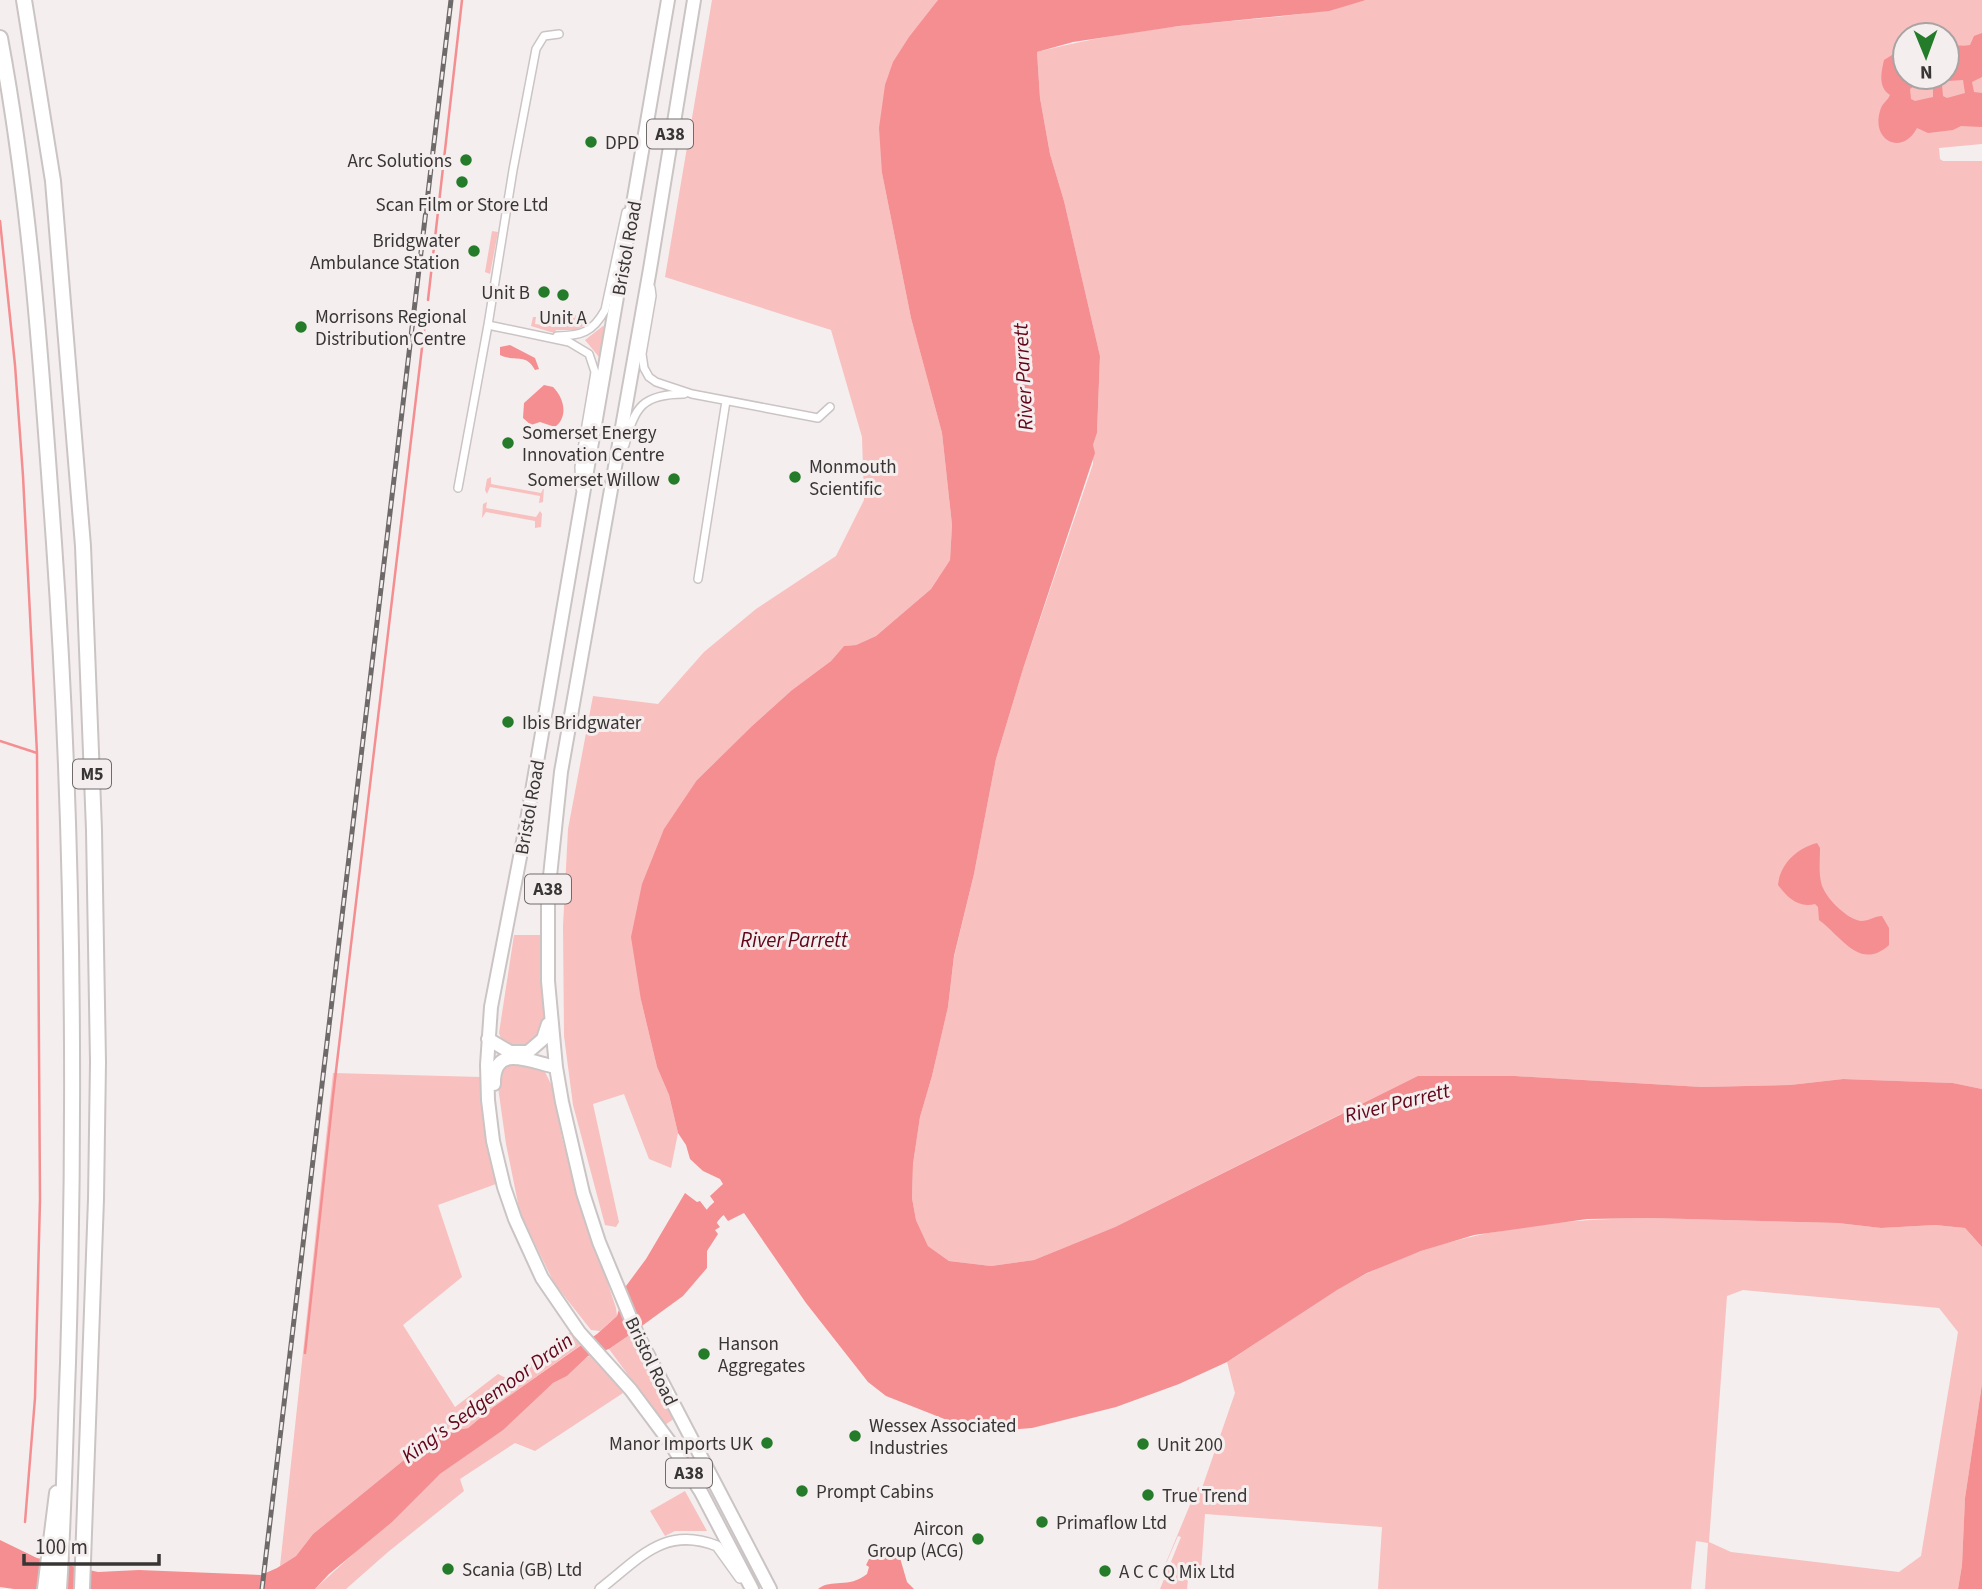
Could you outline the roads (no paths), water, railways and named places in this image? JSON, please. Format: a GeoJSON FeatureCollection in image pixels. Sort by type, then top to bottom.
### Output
{"type":"FeatureCollection","features":[{"type":"Feature","properties":{"kind":"highway","name":"M5"},"geometry":{"type":"LineString","coordinates":[[24,0],[53,181],[83,545],[94,830],[96,1199],[82,1589]]}},
{"type":"Feature","properties":{"kind":"highway","name":"M5"},"geometry":{"type":"LineString","coordinates":[[0,38],[11,100],[34,286],[62,659],[72,962],[73,1202],[65,1450],[56,1548],[59,1589]]}},
{"type":"Feature","properties":{"kind":"highway","name":"M5"},"geometry":{"type":"LineString","coordinates":[[45,1589],[56,1548]]}},
{"type":"Feature","properties":{"kind":"highway","name":"M5"},"geometry":{"type":"LineString","coordinates":[[84,1552],[89,1589]]}},
{"type":"Feature","properties":{"kind":"main road","name":"Bristol Road"},"geometry":{"type":"LineString","coordinates":[[668,0],[581,513],[491,1007],[488,1100],[498,1161],[515,1219],[528,1251],[557,1302],[579,1332],[612,1367],[669,1441],[701,1492],[751,1589]]}},
{"type":"Feature","properties":{"kind":"main road","name":"Bristol Road"},"geometry":{"type":"LineString","coordinates":[[694,0],[555,814],[547,931],[550,1017],[571,1147],[583,1192],[616,1285],[638,1336],[770,1589]]}},
{"type":"Feature","properties":{"kind":"main road"},"geometry":{"type":"LineString","coordinates":[[488,1039],[510,1052],[528,1052],[544,1039],[550,1017]]}},
{"type":"Feature","properties":{"kind":"main road"},"geometry":{"type":"LineString","coordinates":[[498,1161],[500,1143],[494,1073],[497,1066],[513,1057],[528,1058],[556,1067]]}},
{"type":"Feature","properties":{"kind":"street"},"geometry":{"type":"LineString","coordinates":[[458,488],[536,49],[544,36],[559,34]]}},
{"type":"Feature","properties":{"kind":"street"},"geometry":{"type":"LineString","coordinates":[[546,336],[574,336],[586,332],[598,322],[605,310],[620,234],[642,155]]}},
{"type":"Feature","properties":{"kind":"street"},"geometry":{"type":"LineString","coordinates":[[650,269],[652,296],[642,354],[649,377],[692,394],[818,418],[830,407]]}},
{"type":"Feature","properties":{"kind":"street"},"geometry":{"type":"LineString","coordinates":[[488,325],[546,336],[579,346],[589,354],[594,363],[593,388],[579,467],[581,513]]}},
{"type":"Feature","properties":{"kind":"street"},"geometry":{"type":"LineString","coordinates":[[611,490],[620,466],[631,419],[637,410],[656,397],[692,394]]}},
{"type":"Feature","properties":{"kind":"street"},"geometry":{"type":"LineString","coordinates":[[698,579],[726,401]]}},
{"type":"Feature","properties":{"kind":"street"},"geometry":{"type":"LineString","coordinates":[[600,1589],[647,1552],[667,1541],[681,1539],[718,1546],[746,1589]]}},
{"type":"Feature","properties":{"kind":"water","name":"River Parrett"},"geometry":{"type":"Polygon","coordinates":[[[938,0],[1366,0],[1329,11],[1179,26],[1073,42],[1037,52],[1040,98],[1050,154],[1064,201],[1100,356],[1097,433],[1093,445],[1095,453],[996,759],[974,874],[954,956],[948,1007],[920,1117],[913,1164],[912,1198],[916,1220],[928,1246],[949,1261],[991,1266],[1034,1260],[1115,1227],[1418,1076],[1515,1076],[1702,1087],[1790,1085],[1843,1079],[1953,1083],[1982,1089],[1982,1247],[1965,1228],[1935,1225],[1881,1228],[1838,1223],[1650,1218],[1587,1219],[1474,1235],[1421,1251],[1367,1273],[1227,1362],[1179,1384],[1116,1407],[1032,1428],[991,1431],[952,1422],[886,1396],[868,1382],[806,1303],[744,1213],[728,1221],[710,1196],[723,1184],[720,1179],[703,1171],[690,1159],[686,1145],[678,1133],[669,1095],[657,1067],[641,1000],[631,937],[642,884],[664,829],[697,780],[752,726],[792,690],[831,661],[844,646],[856,645],[876,636],[931,589],[950,560],[952,525],[942,433],[911,318],[882,173],[879,128],[885,85],[893,62],[938,0]]]}},
{"type":"Feature","properties":{"kind":"water"},"geometry":{"type":"Polygon","coordinates":[[[1982,33],[1982,77],[1972,82],[1974,92],[1982,93],[1982,127],[1961,126],[1953,130],[1928,133],[1917,128],[1911,137],[1896,143],[1883,136],[1878,119],[1881,108],[1890,95],[1882,84],[1884,60],[1891,56],[1891,91],[1910,91],[1911,99],[1915,101],[1933,97],[1933,91],[1943,91],[1943,96],[1947,98],[1965,93],[1961,80],[1961,46],[1970,45],[1974,36],[1982,33]]]}},
{"type":"Feature","properties":{"kind":"water"},"geometry":{"type":"Polygon","coordinates":[[[510,345],[535,358],[539,369],[535,370],[524,359],[500,355],[500,347],[510,345]]]}},
{"type":"Feature","properties":{"kind":"water"},"geometry":{"type":"Polygon","coordinates":[[[544,385],[553,387],[562,402],[562,418],[555,427],[540,422],[531,425],[523,418],[524,403],[544,385]]]}},
{"type":"Feature","properties":{"kind":"water"},"geometry":{"type":"Polygon","coordinates":[[[1817,843],[1820,848],[1821,884],[1829,898],[1844,913],[1856,920],[1864,921],[1882,916],[1889,928],[1889,945],[1879,952],[1869,955],[1852,949],[1819,920],[1818,907],[1815,904],[1803,905],[1794,901],[1778,885],[1782,870],[1791,858],[1817,843]]]}},
{"type":"Feature","properties":{"kind":"water"},"geometry":{"type":"Polygon","coordinates":[[[685,1193],[697,1202],[700,1201],[720,1227],[715,1230],[718,1234],[707,1251],[707,1268],[683,1296],[609,1349],[588,1356],[567,1376],[553,1383],[503,1430],[440,1474],[392,1522],[329,1574],[315,1589],[0,1587],[0,1540],[37,1558],[98,1572],[139,1570],[261,1575],[277,1568],[296,1556],[313,1534],[431,1438],[439,1433],[468,1428],[597,1334],[617,1316],[626,1286],[646,1259],[685,1193]]]}},
{"type":"Feature","properties":{"kind":"water"},"geometry":{"type":"Polygon","coordinates":[[[1982,1384],[1982,1589],[1958,1589],[1962,1565],[1965,1498],[1982,1384]]]}},
{"type":"Feature","properties":{"kind":"water"},"geometry":{"type":"Polygon","coordinates":[[[898,1551],[907,1582],[914,1589],[818,1589],[860,1578],[867,1574],[869,1567],[866,1565],[869,1559],[898,1551]]]}},
{"type":"Feature","properties":{"kind":"waterway"},"geometry":{"type":"LineString","coordinates":[[428,300],[462,0]]}},
{"type":"Feature","properties":{"kind":"waterway"},"geometry":{"type":"LineString","coordinates":[[0,221],[23,476],[37,753],[40,1199],[35,1398],[25,1522]]}},
{"type":"Feature","properties":{"kind":"waterway"},"geometry":{"type":"LineString","coordinates":[[305,1353],[426,314]]}},
{"type":"Feature","properties":{"kind":"waterway"},"geometry":{"type":"LineString","coordinates":[[0,741],[37,753]]}},
{"type":"Feature","properties":{"kind":"waterway","name":"King's Sedgemoor Drain"},"geometry":{"type":"LineString","coordinates":[[701,1234],[720,1207],[739,1199]]}},
{"type":"Feature","properties":{"kind":"railway"},"geometry":{"type":"LineString","coordinates":[[262,1589],[451,0]]}},
{"type":"Feature","properties":{"kind":"place","name":"DPD"},"geometry":{"type":"Point","coordinates":[591,142]}},
{"type":"Feature","properties":{"kind":"place","name":"Arc Solutions"},"geometry":{"type":"Point","coordinates":[466,160]}},
{"type":"Feature","properties":{"kind":"place","name":"Scan Film or Store Ltd"},"geometry":{"type":"Point","coordinates":[462,182]}},
{"type":"Feature","properties":{"kind":"place","name":"Bridgwater Ambulance Station"},"geometry":{"type":"Point","coordinates":[474,251]}},
{"type":"Feature","properties":{"kind":"place","name":"Unit B"},"geometry":{"type":"Point","coordinates":[544,292]}},
{"type":"Feature","properties":{"kind":"place","name":"Unit A"},"geometry":{"type":"Point","coordinates":[563,295]}},
{"type":"Feature","properties":{"kind":"place","name":"Morrisons Regional Distribution Centre"},"geometry":{"type":"Point","coordinates":[301,327]}},
{"type":"Feature","properties":{"kind":"place","name":"Somerset Energy Innovation Centre"},"geometry":{"type":"Point","coordinates":[508,443]}},
{"type":"Feature","properties":{"kind":"place","name":"Monmouth Scientific"},"geometry":{"type":"Point","coordinates":[795,477]}},
{"type":"Feature","properties":{"kind":"place","name":"Somerset Willow"},"geometry":{"type":"Point","coordinates":[674,479]}},
{"type":"Feature","properties":{"kind":"place","name":"Ibis Bridgwater"},"geometry":{"type":"Point","coordinates":[508,722]}},
{"type":"Feature","properties":{"kind":"place","name":"Hanson Aggregates"},"geometry":{"type":"Point","coordinates":[704,1354]}},
{"type":"Feature","properties":{"kind":"place","name":"Wessex Associated Industries"},"geometry":{"type":"Point","coordinates":[855,1436]}},
{"type":"Feature","properties":{"kind":"place","name":"Manor Imports UK"},"geometry":{"type":"Point","coordinates":[767,1443]}},
{"type":"Feature","properties":{"kind":"place","name":"Unit 200"},"geometry":{"type":"Point","coordinates":[1143,1444]}},
{"type":"Feature","properties":{"kind":"place","name":"Prompt Cabins"},"geometry":{"type":"Point","coordinates":[802,1491]}},
{"type":"Feature","properties":{"kind":"place","name":"True Trend"},"geometry":{"type":"Point","coordinates":[1148,1495]}},
{"type":"Feature","properties":{"kind":"place","name":"Primaflow Ltd"},"geometry":{"type":"Point","coordinates":[1042,1522]}},
{"type":"Feature","properties":{"kind":"place","name":"Aircon Group (ACG)"},"geometry":{"type":"Point","coordinates":[978,1539]}},
{"type":"Feature","properties":{"kind":"place","name":"Scania (GB) Ltd"},"geometry":{"type":"Point","coordinates":[448,1569]}},
{"type":"Feature","properties":{"kind":"place","name":"A C C Q Mix Ltd"},"geometry":{"type":"Point","coordinates":[1105,1571]}}]}
